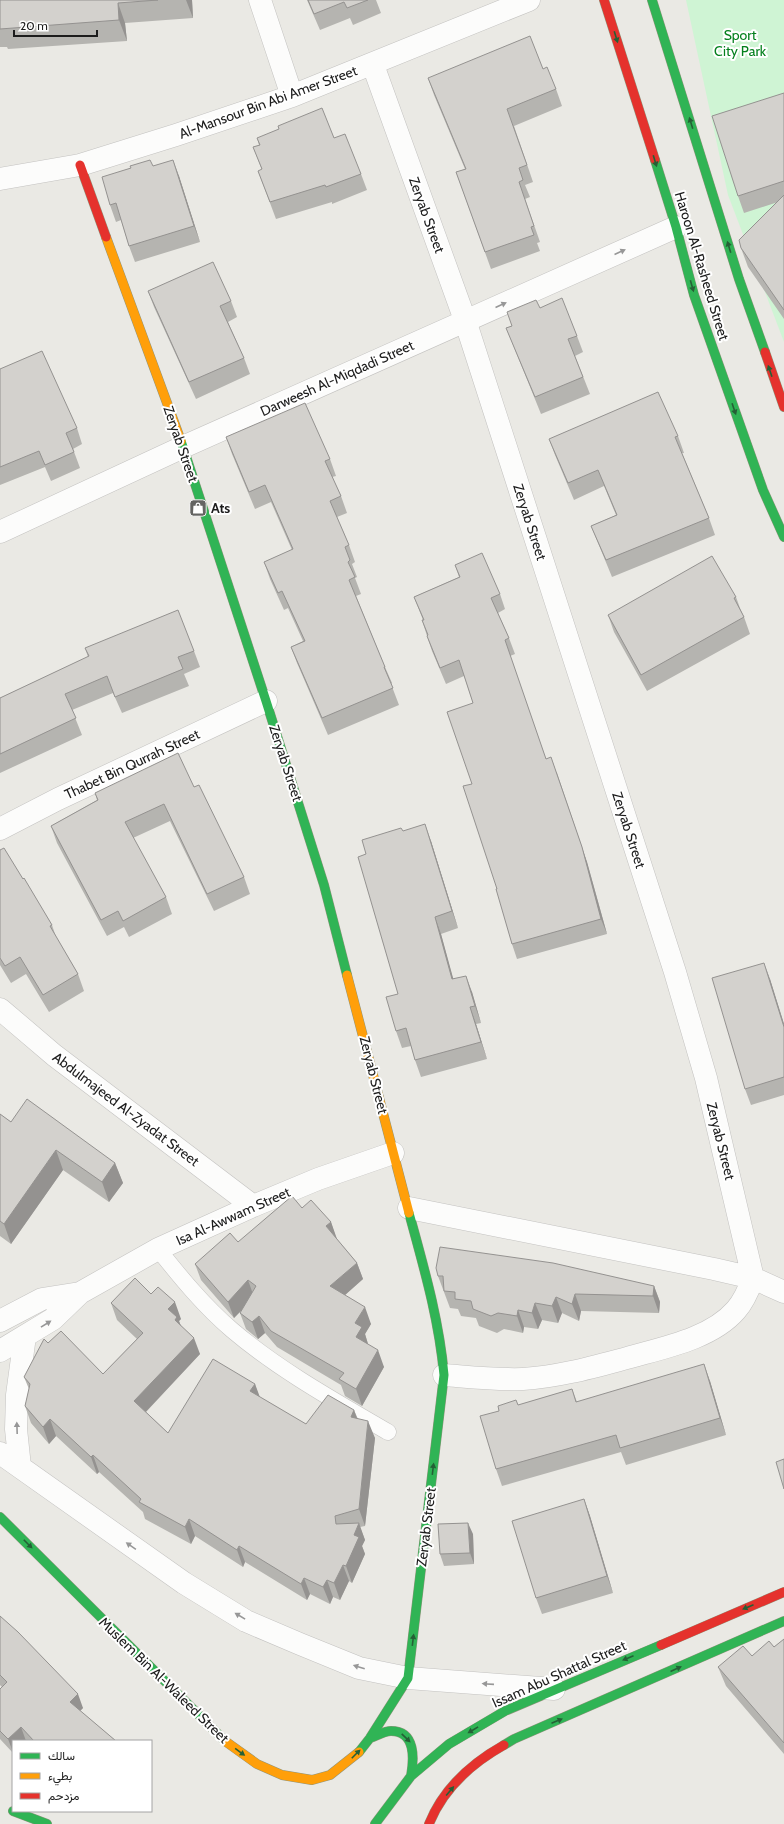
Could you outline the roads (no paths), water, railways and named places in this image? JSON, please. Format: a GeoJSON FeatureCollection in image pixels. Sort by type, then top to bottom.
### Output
{"type":"FeatureCollection","features":[{"type":"Feature","properties":{"kind":"main road","name":"Haroon Al-Rasheed Street"},"geometry":{"type":"LineString","coordinates":[[604,0],[676,227],[694,295],[763,490],[784,537]]}},
{"type":"Feature","properties":{"kind":"main road"},"geometry":{"type":"LineString","coordinates":[[652,0],[739,279],[784,407]]}},
{"type":"Feature","properties":{"kind":"main road","name":"Zeryab Street"},"geometry":{"type":"LineString","coordinates":[[80,164],[183,447],[324,885],[393,1153],[434,1304],[441,1342],[444,1375],[408,1678]]}},
{"type":"Feature","properties":{"kind":"main road"},"geometry":{"type":"LineString","coordinates":[[776,387],[784,397]]}},
{"type":"Feature","properties":{"kind":"main road","name":"Muslem Bin Al-Waleed Street"},"geometry":{"type":"LineString","coordinates":[[0,1516],[220,1737],[257,1764],[282,1775],[312,1780],[330,1775],[343,1766],[356,1755],[370,1738],[408,1678]]}},
{"type":"Feature","properties":{"kind":"main road","name":"Issam Abu Shattal Street"},"geometry":{"type":"LineString","coordinates":[[375,1824],[411,1776],[449,1744],[505,1711],[784,1592]]}},
{"type":"Feature","properties":{"kind":"main road"},"geometry":{"type":"LineString","coordinates":[[429,1824],[432,1816],[449,1792],[475,1764],[514,1739],[784,1621]]}},
{"type":"Feature","properties":{"kind":"main road"},"geometry":{"type":"LineString","coordinates":[[370,1738],[391,1731],[400,1733],[408,1739],[412,1745],[413,1753],[411,1776]]}},
{"type":"Feature","properties":{"kind":"main road"},"geometry":{"type":"LineString","coordinates":[[16,1812],[47,1824]]}},
{"type":"Feature","properties":{"kind":"street"},"geometry":{"type":"LineString","coordinates":[[260,0],[292,96]]}},
{"type":"Feature","properties":{"kind":"street","name":"Al-Mansour Bin Abi Amer Street"},"geometry":{"type":"LineString","coordinates":[[0,179],[80,164],[176,135],[292,96],[529,0]]}},
{"type":"Feature","properties":{"kind":"street","name":"Zeryab Street"},"geometry":{"type":"LineString","coordinates":[[373,64],[465,320],[675,972],[706,1078],[754,1278]]}},
{"type":"Feature","properties":{"kind":"street","name":"Darweesh Al-Miqdadi Street"},"geometry":{"type":"LineString","coordinates":[[0,532],[183,447],[676,227]]}},
{"type":"Feature","properties":{"kind":"street","name":"Thabet Bin Qurrah Street"},"geometry":{"type":"LineString","coordinates":[[0,829],[83,787],[266,701]]}},
{"type":"Feature","properties":{"kind":"street","name":"Abdulmajeed Al-Zyadat Street"},"geometry":{"type":"LineString","coordinates":[[0,1009],[54,1055],[253,1206]]}},
{"type":"Feature","properties":{"kind":"street","name":"Isa Al-Awwam Street"},"geometry":{"type":"LineString","coordinates":[[0,1351],[53,1319],[80,1293],[158,1249],[253,1206],[318,1179],[393,1153]]}},
{"type":"Feature","properties":{"kind":"street"},"geometry":{"type":"LineString","coordinates":[[409,1208],[714,1268],[754,1278],[784,1292]]}},
{"type":"Feature","properties":{"kind":"street"},"geometry":{"type":"LineString","coordinates":[[444,1375],[490,1379],[525,1378],[562,1373],[683,1342],[704,1333],[727,1319],[744,1300],[754,1278]]}},
{"type":"Feature","properties":{"kind":"street","name":"Isa Al-Awwam Street"},"geometry":{"type":"LineString","coordinates":[[0,1321],[42,1299],[80,1293]]}},
{"type":"Feature","properties":{"kind":"street"},"geometry":{"type":"LineString","coordinates":[[20,1467],[16,1429],[17,1395],[25,1336]]}},
{"type":"Feature","properties":{"kind":"street"},"geometry":{"type":"LineString","coordinates":[[0,1453],[184,1583],[246,1620],[300,1644],[360,1668],[408,1678],[554,1689]]}},
{"type":"Feature","properties":{"kind":"lane"},"geometry":{"type":"LineString","coordinates":[[158,1249],[193,1291],[233,1330],[320,1392],[388,1432]]}},
{"type":"Feature","properties":{"kind":"place","name":"Ats"},"geometry":{"type":"Point","coordinates":[198,508]}},
{"type":"Feature","properties":{"kind":"park label","name":"Sport City Park"},"geometry":{"type":"Point","coordinates":[740,44]}}]}
